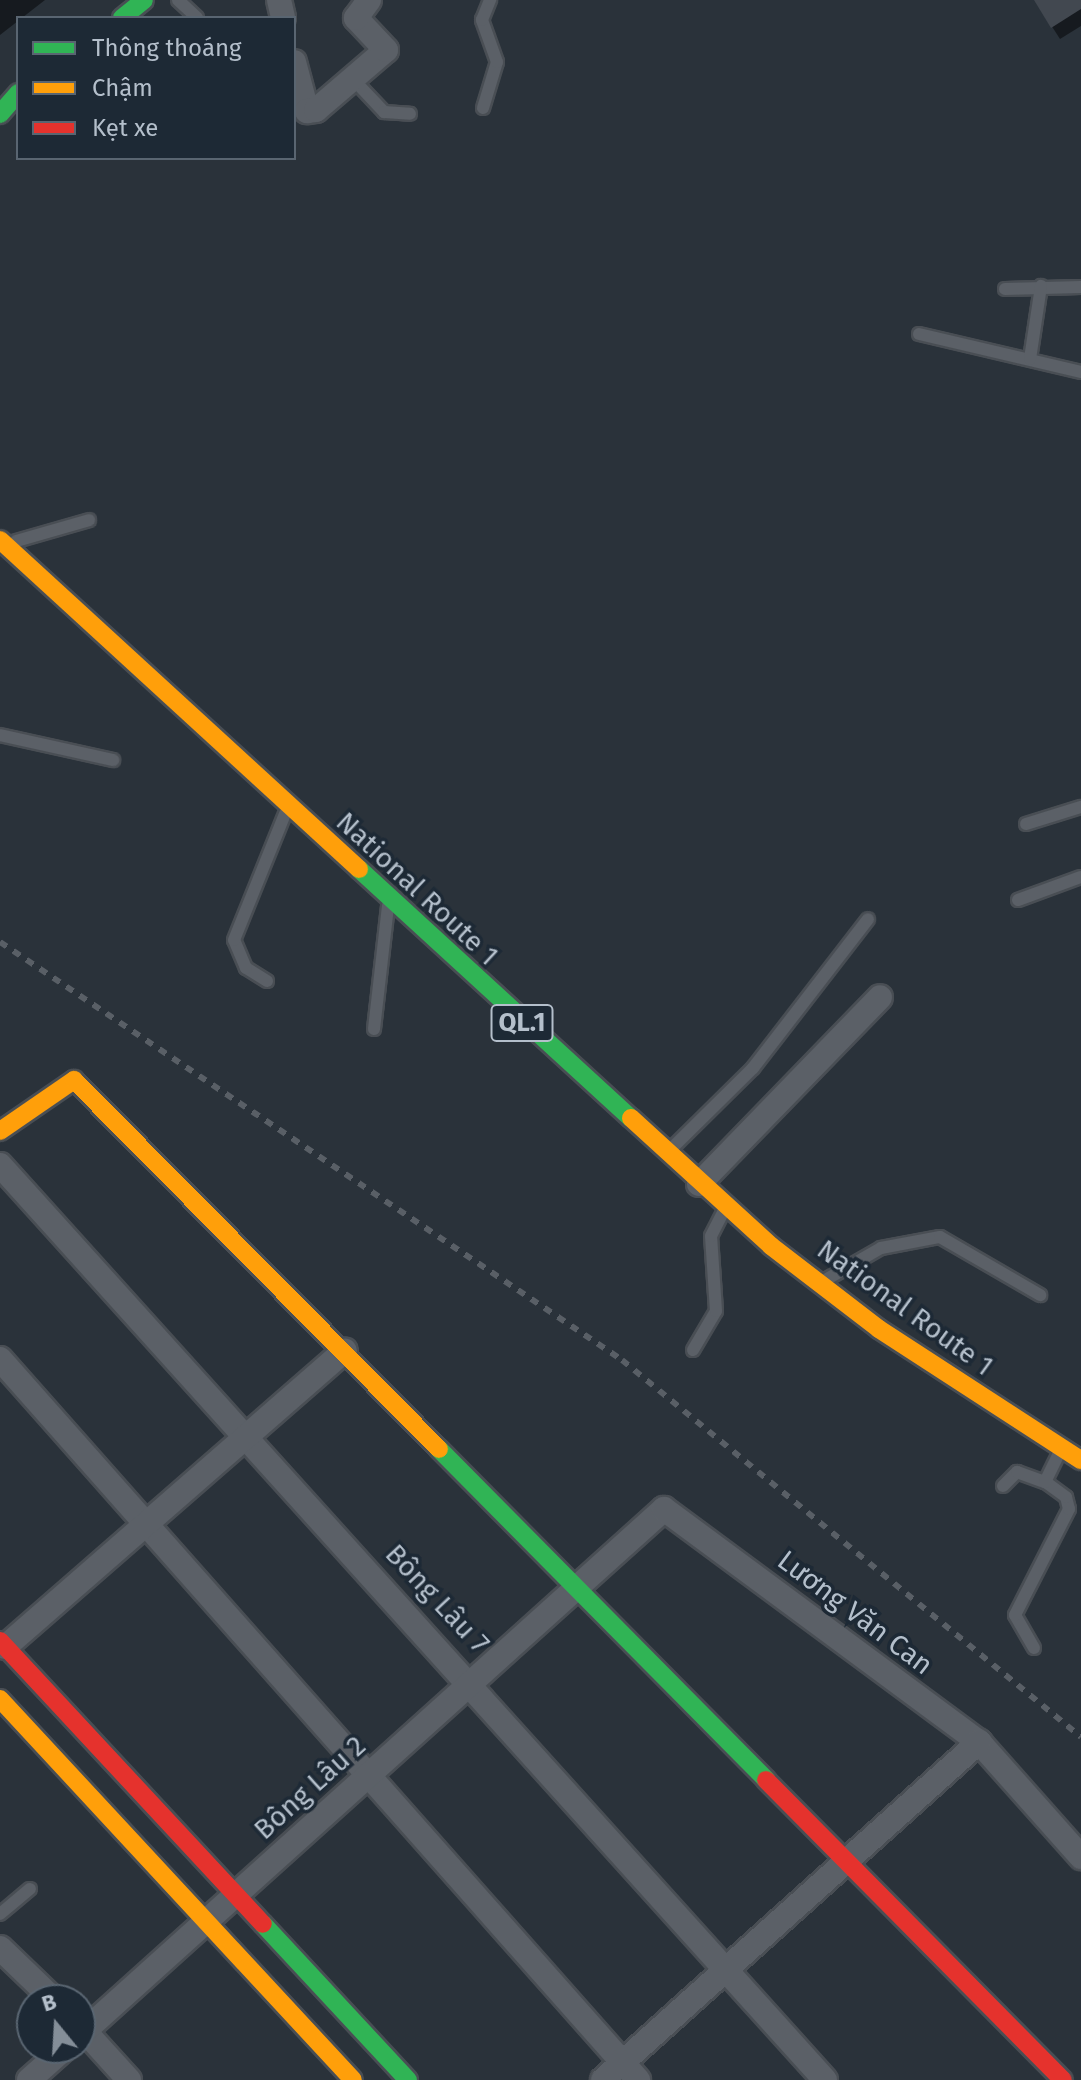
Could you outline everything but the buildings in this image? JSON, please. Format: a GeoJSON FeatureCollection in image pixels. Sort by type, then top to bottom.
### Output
{"type":"FeatureCollection","features":[{"type":"Feature","properties":{"kind":"main road"},"geometry":{"type":"LineString","coordinates":[[124,16],[144,0]]}},
{"type":"Feature","properties":{"kind":"main road"},"geometry":{"type":"LineString","coordinates":[[0,114],[16,95]]}},
{"type":"Feature","properties":{"kind":"main road","name":"National Route 1"},"geometry":{"type":"LineString","coordinates":[[3,542],[389,903],[726,1208],[821,1283],[1081,1460]]}},
{"type":"Feature","properties":{"kind":"main road"},"geometry":{"type":"LineString","coordinates":[[0,1131],[74,1080],[580,1585],[845,1862],[1063,2080]]}},
{"type":"Feature","properties":{"kind":"main road"},"geometry":{"type":"LineString","coordinates":[[2,1644],[233,1898],[408,2080]]}},
{"type":"Feature","properties":{"kind":"main road"},"geometry":{"type":"LineString","coordinates":[[0,1699],[203,1924],[353,2080]]}},
{"type":"Feature","properties":{"kind":"street"},"geometry":{"type":"LineString","coordinates":[[296,70],[307,111],[386,50],[356,18],[369,0]]}},
{"type":"Feature","properties":{"kind":"street"},"geometry":{"type":"LineString","coordinates":[[699,1184],[880,997]]}},
{"type":"Feature","properties":{"kind":"street","name":"Bông Lâu 7"},"geometry":{"type":"LineString","coordinates":[[0,1165],[246,1439],[473,1682],[825,2080]]}},
{"type":"Feature","properties":{"kind":"street"},"geometry":{"type":"LineString","coordinates":[[2,1644],[144,1527],[345,1350]]}},
{"type":"Feature","properties":{"kind":"street"},"geometry":{"type":"LineString","coordinates":[[0,1359],[144,1527],[638,2080]]}},
{"type":"Feature","properties":{"kind":"street","name":"Lương Văn Can"},"geometry":{"type":"LineString","coordinates":[[580,1585],[664,1509],[979,1742],[1081,1857]]}},
{"type":"Feature","properties":{"kind":"street","name":"Bông Lâu 2"},"geometry":{"type":"LineString","coordinates":[[96,2018],[580,1585]]}},
{"type":"Feature","properties":{"kind":"street"},"geometry":{"type":"LineString","coordinates":[[603,2080],[979,1742]]}},
{"type":"Feature","properties":{"kind":"street"},"geometry":{"type":"LineString","coordinates":[[0,1948],[37,1984]]}},
{"type":"Feature","properties":{"kind":"street"},"geometry":{"type":"LineString","coordinates":[[96,2045],[129,2080]]}},
{"type":"Feature","properties":{"kind":"street"},"geometry":{"type":"LineString","coordinates":[[29,2080],[47,2064]]}},
{"type":"Feature","properties":{"kind":"lane"},"geometry":{"type":"LineString","coordinates":[[178,0],[195,16]]}},
{"type":"Feature","properties":{"kind":"lane"},"geometry":{"type":"LineString","coordinates":[[483,108],[497,62],[482,20],[490,0]]}},
{"type":"Feature","properties":{"kind":"lane"},"geometry":{"type":"LineString","coordinates":[[352,78],[384,112],[410,114]]}},
{"type":"Feature","properties":{"kind":"lane"},"geometry":{"type":"LineString","coordinates":[[1030,359],[1041,286]]}},
{"type":"Feature","properties":{"kind":"lane"},"geometry":{"type":"LineString","coordinates":[[1005,289],[1081,287]]}},
{"type":"Feature","properties":{"kind":"lane"},"geometry":{"type":"LineString","coordinates":[[919,334],[1081,372]]}},
{"type":"Feature","properties":{"kind":"lane"},"geometry":{"type":"LineString","coordinates":[[3,542],[89,520]]}},
{"type":"Feature","properties":{"kind":"lane"},"geometry":{"type":"LineString","coordinates":[[0,735],[113,760]]}},
{"type":"Feature","properties":{"kind":"lane"},"geometry":{"type":"LineString","coordinates":[[1026,824],[1081,807]]}},
{"type":"Feature","properties":{"kind":"lane"},"geometry":{"type":"LineString","coordinates":[[267,981],[246,968],[234,940],[288,808]]}},
{"type":"Feature","properties":{"kind":"lane"},"geometry":{"type":"LineString","coordinates":[[1018,900],[1081,877]]}},
{"type":"Feature","properties":{"kind":"lane"},"geometry":{"type":"LineString","coordinates":[[374,1029],[389,903]]}},
{"type":"Feature","properties":{"kind":"lane"},"geometry":{"type":"LineString","coordinates":[[666,1154],[753,1068],[868,919]]}},
{"type":"Feature","properties":{"kind":"lane"},"geometry":{"type":"LineString","coordinates":[[693,1350],[716,1311],[711,1236],[726,1208]]}},
{"type":"Feature","properties":{"kind":"lane"},"geometry":{"type":"LineString","coordinates":[[821,1283],[881,1248],[940,1237],[1040,1295]]}},
{"type":"Feature","properties":{"kind":"lane"},"geometry":{"type":"LineString","coordinates":[[1045,1482],[1062,1448]]}},
{"type":"Feature","properties":{"kind":"lane"},"geometry":{"type":"LineString","coordinates":[[1003,1486],[1017,1472],[1045,1482],[1066,1497],[1069,1509],[1015,1615],[1034,1648]]}},
{"type":"Feature","properties":{"kind":"lane"},"geometry":{"type":"LineString","coordinates":[[0,1914],[30,1889]]}},
{"type":"Feature","properties":{"kind":"railway"},"geometry":{"type":"LineString","coordinates":[[0,942],[622,1360],[1081,1737]]}},
{"type":"Feature","properties":{"kind":"traffic: fast"},"geometry":{"type":"LineString","coordinates":[[124,16],[144,0]]}},
{"type":"Feature","properties":{"kind":"traffic: fast"},"geometry":{"type":"LineString","coordinates":[[0,114],[16,95]]}},
{"type":"Feature","properties":{"kind":"traffic: fast"},"geometry":{"type":"LineString","coordinates":[[359,869],[631,1118]]}},
{"type":"Feature","properties":{"kind":"traffic: fast"},"geometry":{"type":"LineString","coordinates":[[439,1449],[766,1780]]}},
{"type":"Feature","properties":{"kind":"traffic: fast"},"geometry":{"type":"LineString","coordinates":[[263,1924],[408,2080]]}},
{"type":"Feature","properties":{"kind":"traffic: slow"},"geometry":{"type":"LineString","coordinates":[[0,540],[359,869]]}},
{"type":"Feature","properties":{"kind":"traffic: slow"},"geometry":{"type":"LineString","coordinates":[[0,1131],[74,1080],[439,1449]]}},
{"type":"Feature","properties":{"kind":"traffic: slow"},"geometry":{"type":"LineString","coordinates":[[631,1118],[771,1246],[879,1329],[1081,1460]]}},
{"type":"Feature","properties":{"kind":"traffic: slow"},"geometry":{"type":"LineString","coordinates":[[0,1699],[353,2080]]}},
{"type":"Feature","properties":{"kind":"traffic: jam"},"geometry":{"type":"LineString","coordinates":[[0,1641],[263,1924]]}},
{"type":"Feature","properties":{"kind":"traffic: jam"},"geometry":{"type":"LineString","coordinates":[[766,1780],[1063,2080]]}}]}
